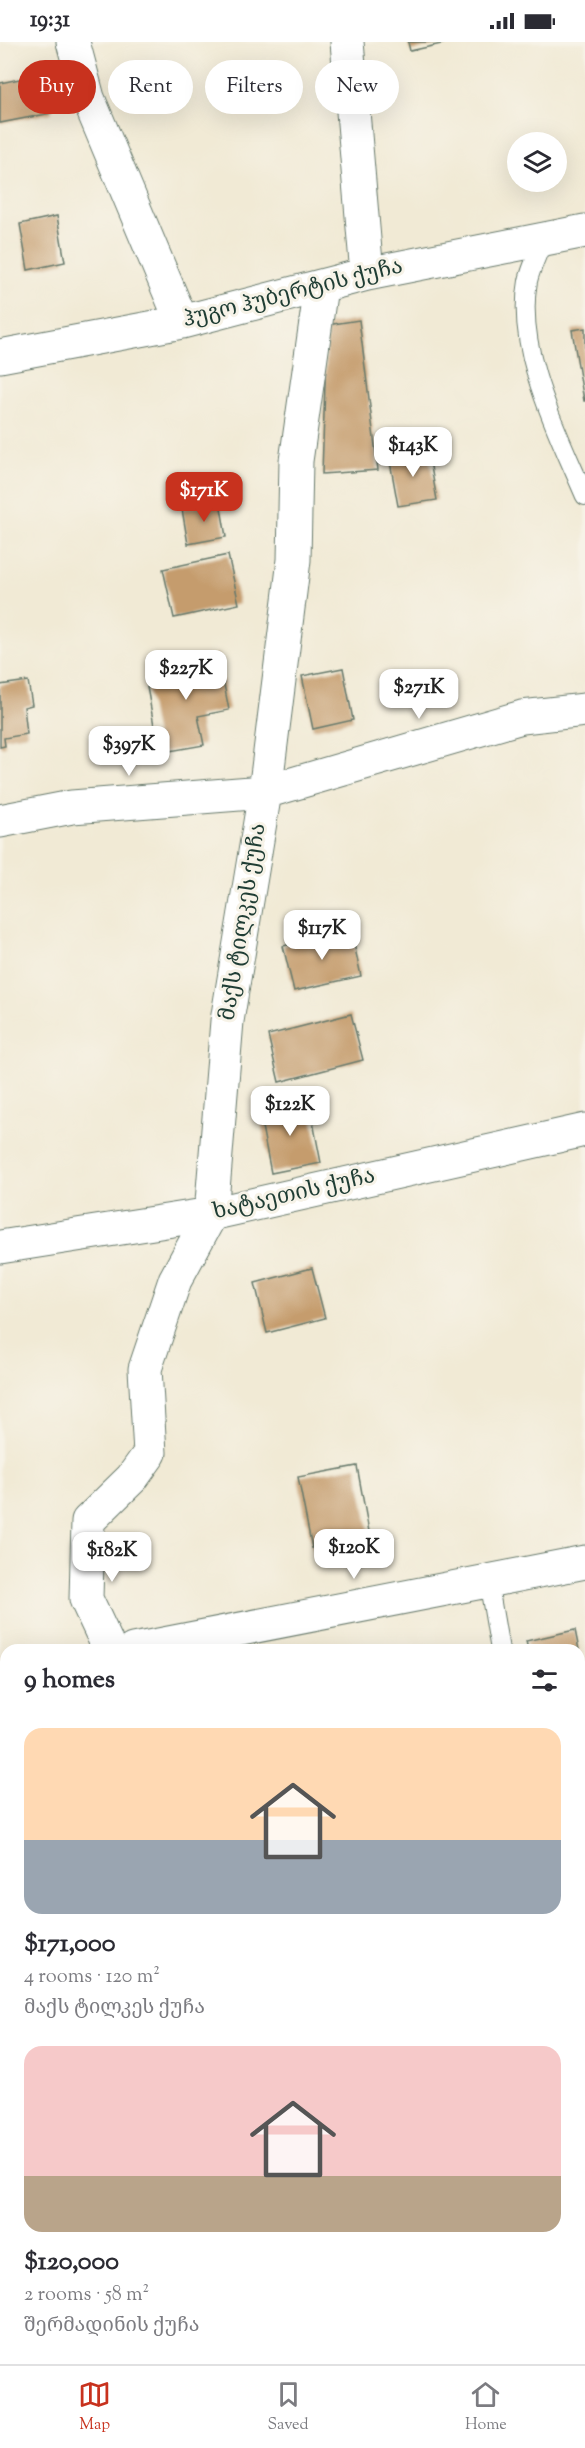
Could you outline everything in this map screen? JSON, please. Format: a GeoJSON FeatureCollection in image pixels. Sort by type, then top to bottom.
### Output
{"type":"FeatureCollection","features":[{"type":"Feature","properties":{"kind":"street"},"geometry":{"type":"LineString","coordinates":[[73,42],[88,98],[182,322]]}},
{"type":"Feature","properties":{"kind":"street"},"geometry":{"type":"LineString","coordinates":[[347,42],[367,274]]}},
{"type":"Feature","properties":{"kind":"street","name":"ჰუგო ჰუბერტის ქუჩა"},"geometry":{"type":"LineString","coordinates":[[0,356],[182,322],[367,274],[585,231]]}},
{"type":"Feature","properties":{"kind":"street","name":"მაქს ტილკეს ქუჩა"},"geometry":{"type":"LineString","coordinates":[[107,1644],[86,1599],[88,1521],[132,1478],[150,1453],[146,1370],[175,1280],[211,1214],[227,1021],[265,792],[294,560],[296,461],[321,287]]}},
{"type":"Feature","properties":{"kind":"street"},"geometry":{"type":"LineString","coordinates":[[0,821],[72,807],[265,792],[522,717],[585,711]]}},
{"type":"Feature","properties":{"kind":"street","name":"ხატაეთის ქუჩა"},"geometry":{"type":"LineString","coordinates":[[0,1247],[211,1214],[585,1130]]}},
{"type":"Feature","properties":{"kind":"street"},"geometry":{"type":"LineString","coordinates":[[186,1644],[585,1562]]}},
{"type":"Feature","properties":{"kind":"lane"},"geometry":{"type":"LineString","coordinates":[[544,238],[529,280],[526,320],[534,365],[585,496]]}},
{"type":"Feature","properties":{"kind":"lane"},"geometry":{"type":"LineString","coordinates":[[488,1581],[499,1644]]}},
{"type":"Feature","properties":{"kind":"building"},"geometry":{"type":"Polygon","coordinates":[[[408,42],[446,42],[446,43],[410,51],[408,42]]]}},
{"type":"Feature","properties":{"kind":"building"},"geometry":{"type":"Polygon","coordinates":[[[18,79],[18,114],[47,114],[0,123],[0,83],[18,79]]]}},
{"type":"Feature","properties":{"kind":"building"},"geometry":{"type":"Polygon","coordinates":[[[57,216],[65,262],[28,270],[20,224],[57,216]]]}},
{"type":"Feature","properties":{"kind":"building"},"geometry":{"type":"Polygon","coordinates":[[[359,320],[378,470],[322,474],[327,325],[359,320]]]}},
{"type":"Feature","properties":{"kind":"building"},"geometry":{"type":"Polygon","coordinates":[[[585,328],[585,401],[584,401],[572,330],[585,328]]]}},
{"type":"Feature","properties":{"kind":"building"},"geometry":{"type":"Polygon","coordinates":[[[428,450],[437,500],[398,506],[389,456],[428,450]]]}},
{"type":"Feature","properties":{"kind":"building"},"geometry":{"type":"Polygon","coordinates":[[[220,502],[226,537],[188,544],[182,509],[220,502]]]}},
{"type":"Feature","properties":{"kind":"building"},"geometry":{"type":"Polygon","coordinates":[[[228,555],[239,604],[174,618],[163,569],[228,555]]]}},
{"type":"Feature","properties":{"kind":"building"},"geometry":{"type":"Polygon","coordinates":[[[218,654],[229,710],[198,716],[204,745],[159,753],[147,687],[164,684],[161,665],[218,654]]]}},
{"type":"Feature","properties":{"kind":"building"},"geometry":{"type":"Polygon","coordinates":[[[343,668],[353,720],[313,729],[302,676],[343,668]]]}},
{"type":"Feature","properties":{"kind":"building"},"geometry":{"type":"Polygon","coordinates":[[[28,681],[32,705],[24,707],[27,734],[4,738],[5,746],[0,747],[0,685],[28,681]]]}},
{"type":"Feature","properties":{"kind":"building"},"geometry":{"type":"Polygon","coordinates":[[[351,930],[361,976],[294,991],[283,946],[351,930]]]}},
{"type":"Feature","properties":{"kind":"building"},"geometry":{"type":"Polygon","coordinates":[[[351,1014],[363,1060],[279,1082],[268,1035],[351,1014]]]}},
{"type":"Feature","properties":{"kind":"building"},"geometry":{"type":"Polygon","coordinates":[[[309,1101],[321,1163],[271,1173],[259,1111],[309,1101]]]}},
{"type":"Feature","properties":{"kind":"building"},"geometry":{"type":"Polygon","coordinates":[[[312,1268],[325,1318],[267,1333],[255,1283],[312,1268]]]}},
{"type":"Feature","properties":{"kind":"building"},"geometry":{"type":"Polygon","coordinates":[[[357,1466],[370,1537],[312,1548],[298,1477],[357,1466]]]}},
{"type":"Feature","properties":{"kind":"building"},"geometry":{"type":"Polygon","coordinates":[[[575,1630],[578,1644],[527,1644],[526,1641],[575,1630]]]}}]}
